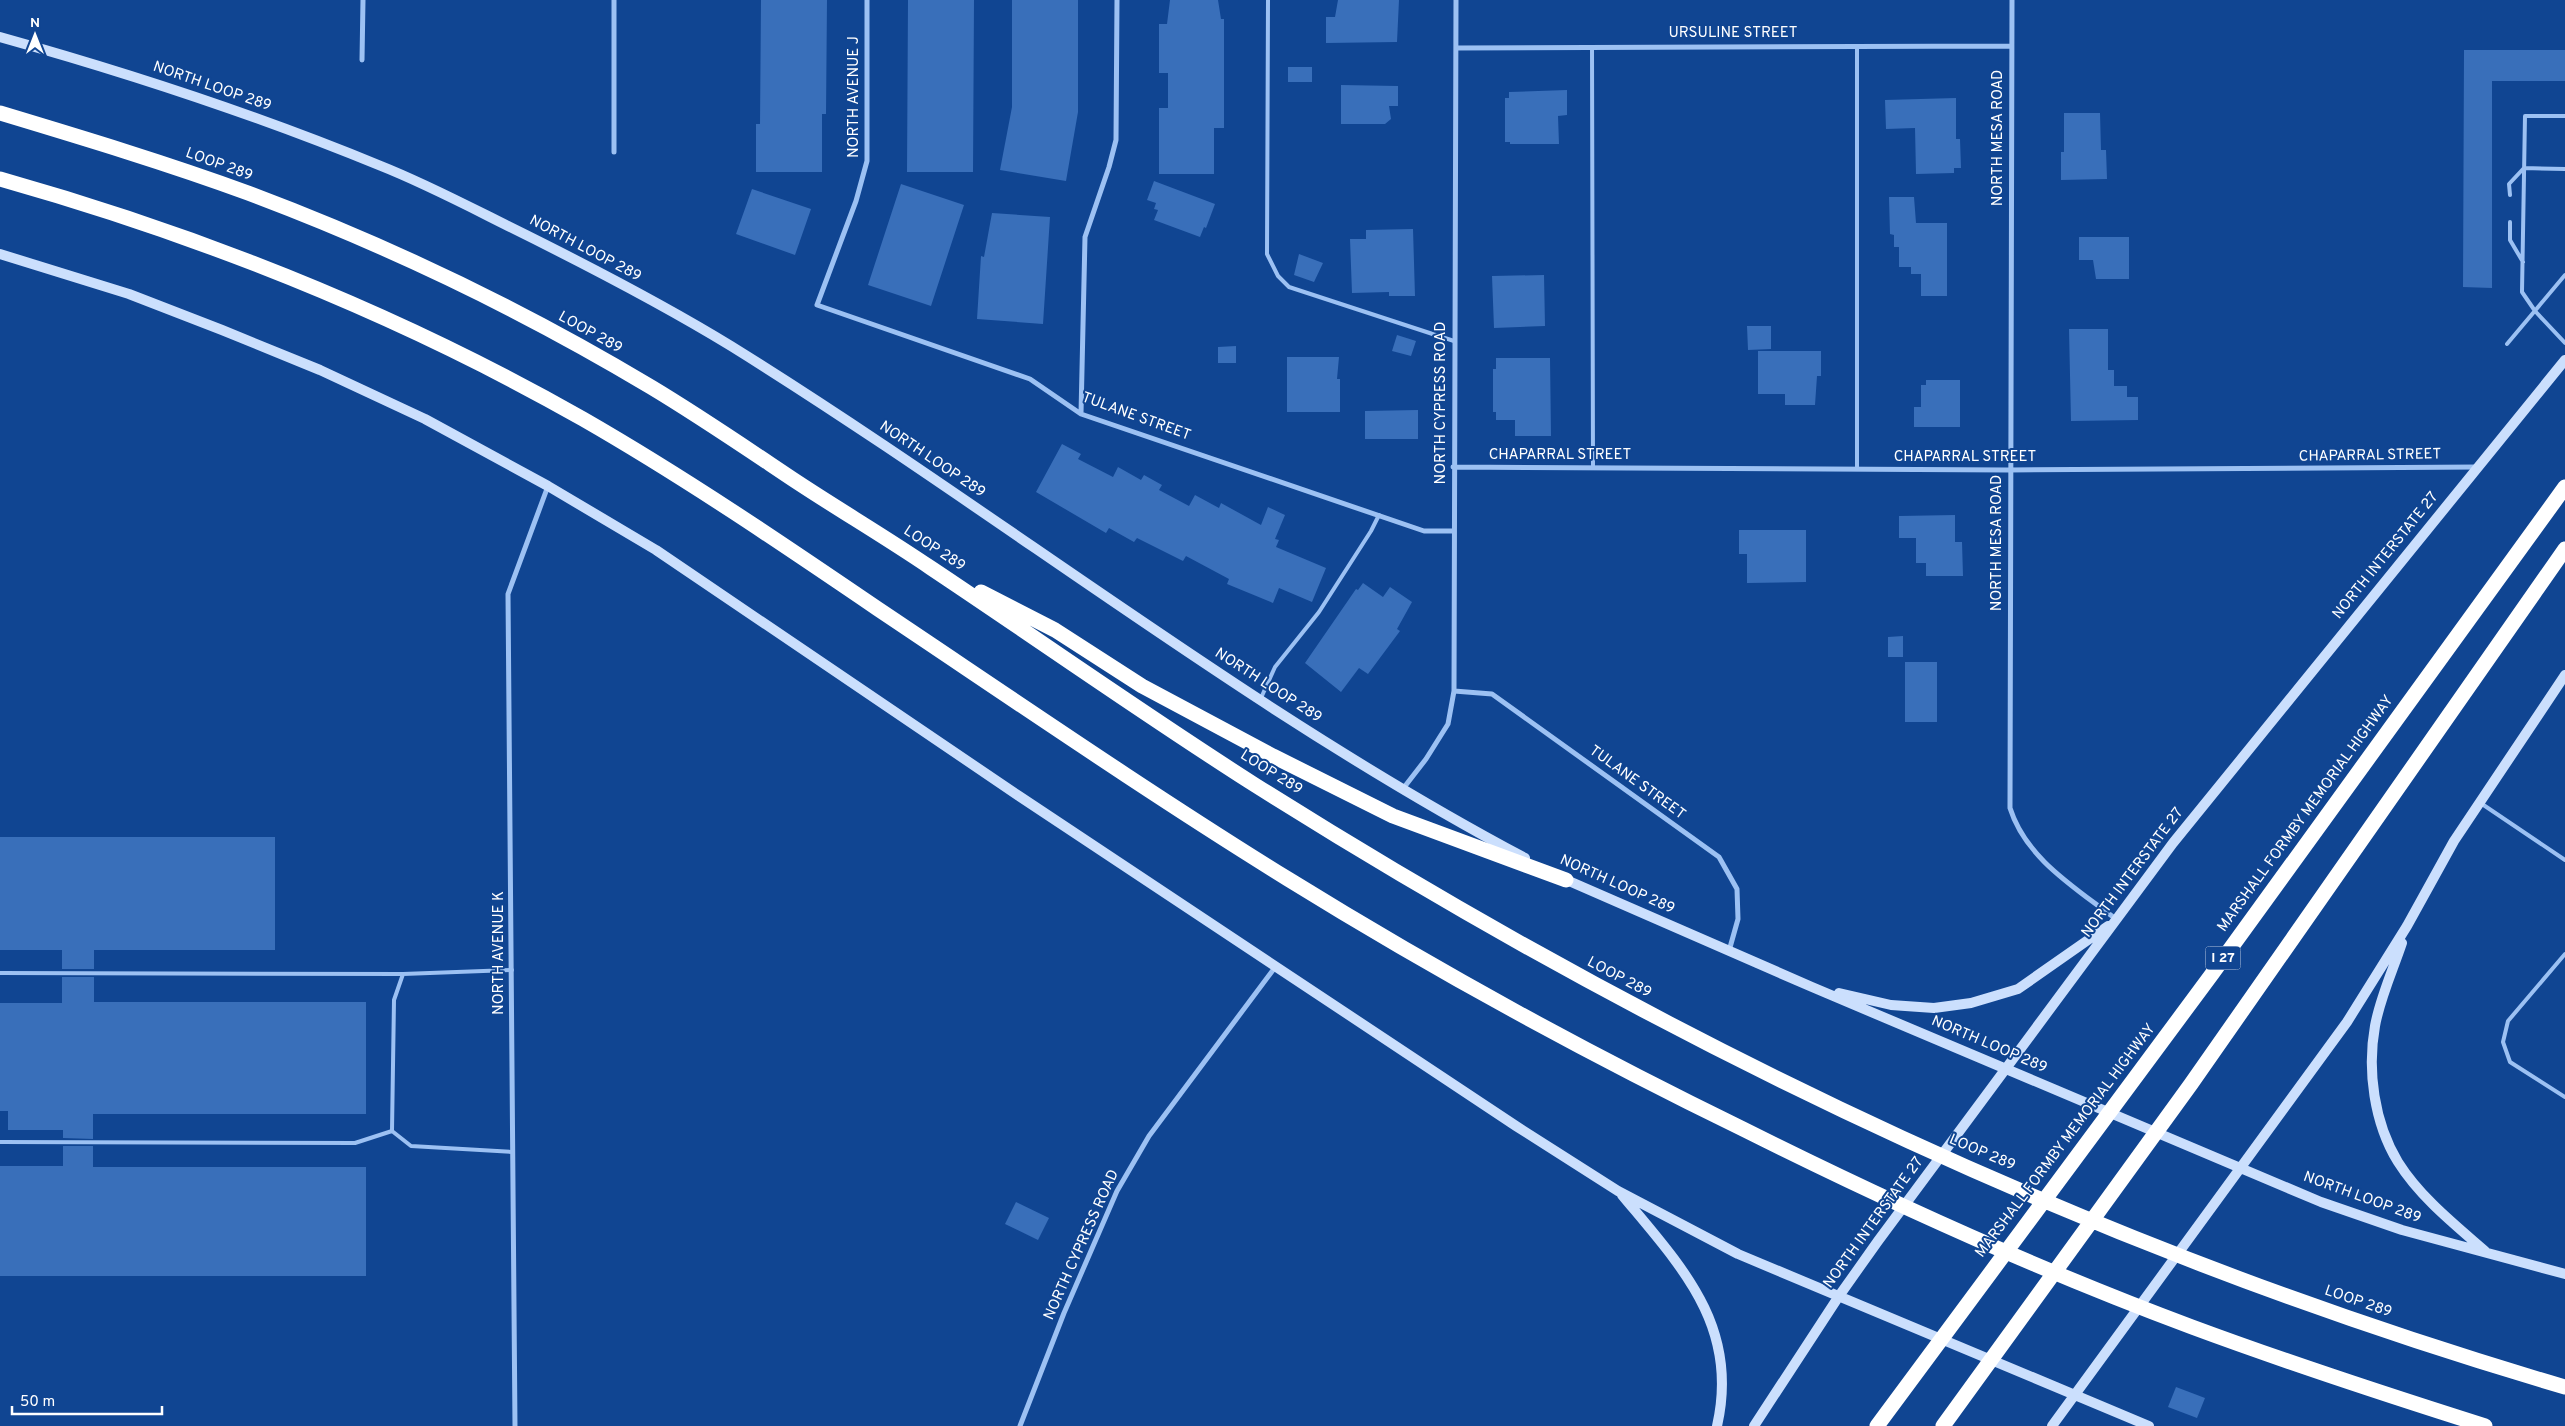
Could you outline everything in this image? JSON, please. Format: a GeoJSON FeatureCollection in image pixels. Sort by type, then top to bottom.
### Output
{"type":"FeatureCollection","features":[{"type":"Feature","properties":{"kind":"highway","name":"LOOP 289"},"geometry":{"type":"LineString","coordinates":[[0,113],[99,142],[257,196],[451,280],[531,320],[654,389],[922,562],[1257,786],[1565,969],[1722,1052],[1884,1130],[2064,1208],[2247,1282],[2440,1349],[2565,1387]]}},
{"type":"Feature","properties":{"kind":"highway"},"geometry":{"type":"LineString","coordinates":[[0,179],[67,198],[200,243],[287,276],[405,328],[580,418],[785,546],[1190,817],[1383,936],[1527,1020],[1660,1089],[1858,1186],[2026,1260],[2191,1327],[2485,1426]]}},
{"type":"Feature","properties":{"kind":"highway","name":"MARSHALL FORMBY MEMORIAL HIGHWAY"},"geometry":{"type":"LineString","coordinates":[[1876,1426],[2212,974],[2565,487]]}},
{"type":"Feature","properties":{"kind":"highway"},"geometry":{"type":"LineString","coordinates":[[1944,1426],[2191,1084],[2562,554]]}},
{"type":"Feature","properties":{"kind":"highway"},"geometry":{"type":"LineString","coordinates":[[922,562],[1055,630],[1142,686],[1273,756],[1384,811],[1566,880]]}},
{"type":"Feature","properties":{"kind":"main road","name":"NORTH LOOP 289"},"geometry":{"type":"LineString","coordinates":[[0,37],[124,72],[296,132],[386,168],[591,266],[728,344],[881,444],[1260,700],[1402,790],[1457,822],[1566,880],[1812,987],[2321,1202],[2402,1230],[2565,1274]]}},
{"type":"Feature","properties":{"kind":"main road"},"geometry":{"type":"LineString","coordinates":[[0,254],[129,294],[320,370],[425,419],[548,486],[656,550],[1018,796],[1276,965],[1516,1126],[1618,1190],[1738,1254],[1893,1317],[2149,1426]]}},
{"type":"Feature","properties":{"kind":"main road","name":"NORTH INTERSTATE 27"},"geometry":{"type":"LineString","coordinates":[[1754,1426],[1839,1296],[2004,1068],[2190,822],[2565,360]]}},
{"type":"Feature","properties":{"kind":"main road"},"geometry":{"type":"LineString","coordinates":[[2052,1426],[2347,1022],[2407,926],[2454,842],[2565,675]]}},
{"type":"Feature","properties":{"kind":"main road"},"geometry":{"type":"LineString","coordinates":[[1812,987],[1891,1005],[1934,1008],[1971,1003],[2018,989],[2117,920]]}},
{"type":"Feature","properties":{"kind":"main road"},"geometry":{"type":"LineString","coordinates":[[2407,926],[2375,1025],[2371,1066],[2376,1103],[2384,1135],[2398,1162],[2444,1216],[2488,1253]]}},
{"type":"Feature","properties":{"kind":"main road"},"geometry":{"type":"LineString","coordinates":[[1618,1190],[1679,1263],[1700,1298],[1715,1333],[1723,1398],[1717,1426]]}},
{"type":"Feature","properties":{"kind":"street"},"geometry":{"type":"LineString","coordinates":[[362,60],[363,0]]}},
{"type":"Feature","properties":{"kind":"street"},"geometry":{"type":"LineString","coordinates":[[614,0],[614,152]]}},
{"type":"Feature","properties":{"kind":"street","name":"NORTH AVENUE J"},"geometry":{"type":"LineString","coordinates":[[816,305],[856,201],[867,160],[867,0]]}},
{"type":"Feature","properties":{"kind":"street"},"geometry":{"type":"LineString","coordinates":[[1080,414],[1085,237],[1109,167],[1116,140],[1117,0]]}},
{"type":"Feature","properties":{"kind":"street","name":"NORTH CYPRESS ROAD"},"geometry":{"type":"LineString","coordinates":[[1402,790],[1426,759],[1448,724],[1454,691],[1453,467],[1456,0]]}},
{"type":"Feature","properties":{"kind":"street","name":"NORTH MESA ROAD"},"geometry":{"type":"LineString","coordinates":[[2012,0],[2010,808],[2015,824],[2034,852],[2117,920]]}},
{"type":"Feature","properties":{"kind":"street","name":"URSULINE STREET"},"geometry":{"type":"LineString","coordinates":[[1456,48],[2011,46]]}},
{"type":"Feature","properties":{"kind":"street","name":"TULANE STREET"},"geometry":{"type":"LineString","coordinates":[[816,305],[1030,379],[1080,414],[1424,530],[1454,531]]}},
{"type":"Feature","properties":{"kind":"street","name":"CHAPARRAL STREET"},"geometry":{"type":"LineString","coordinates":[[1453,467],[2010,470],[2477,467]]}},
{"type":"Feature","properties":{"kind":"street","name":"NORTH AVENUE K"},"geometry":{"type":"LineString","coordinates":[[515,1426],[508,594],[548,486]]}},
{"type":"Feature","properties":{"kind":"street","name":"TULANE STREET"},"geometry":{"type":"LineString","coordinates":[[1454,691],[1492,694],[1719,857],[1737,889],[1738,919],[1729,951]]}},
{"type":"Feature","properties":{"kind":"street","name":"NORTH CYPRESS ROAD"},"geometry":{"type":"LineString","coordinates":[[1020,1426],[1064,1314],[1117,1191],[1149,1136],[1276,965]]}},
{"type":"Feature","properties":{"kind":"lane"},"geometry":{"type":"LineString","coordinates":[[1268,0],[1267,254],[1278,276],[1289,287],[1454,341]]}},
{"type":"Feature","properties":{"kind":"lane"},"geometry":{"type":"LineString","coordinates":[[1857,46],[1857,469]]}},
{"type":"Feature","properties":{"kind":"lane"},"geometry":{"type":"LineString","coordinates":[[1592,47],[1593,468]]}},
{"type":"Feature","properties":{"kind":"lane"},"geometry":{"type":"LineString","coordinates":[[2565,116],[2525,116],[2522,292],[2535,311],[2565,343]]}},
{"type":"Feature","properties":{"kind":"lane"},"geometry":{"type":"LineString","coordinates":[[2510,195],[2509,184],[2524,168],[2565,169]]}},
{"type":"Feature","properties":{"kind":"lane"},"geometry":{"type":"LineString","coordinates":[[2510,222],[2510,240],[2523,262]]}},
{"type":"Feature","properties":{"kind":"lane"},"geometry":{"type":"LineString","coordinates":[[2508,344],[2565,275]]}},
{"type":"Feature","properties":{"kind":"lane"},"geometry":{"type":"LineString","coordinates":[[1260,700],[1275,667],[1319,612],[1372,531],[1379,515]]}},
{"type":"Feature","properties":{"kind":"lane"},"geometry":{"type":"LineString","coordinates":[[2480,802],[2565,860]]}},
{"type":"Feature","properties":{"kind":"lane"},"geometry":{"type":"LineString","coordinates":[[2565,954],[2508,1022],[2503,1042],[2510,1062],[2565,1097]]}},
{"type":"Feature","properties":{"kind":"lane"},"geometry":{"type":"LineString","coordinates":[[0,974],[403,974],[512,970]]}},
{"type":"Feature","properties":{"kind":"lane"},"geometry":{"type":"LineString","coordinates":[[392,1131],[394,1000],[403,974]]}},
{"type":"Feature","properties":{"kind":"lane"},"geometry":{"type":"LineString","coordinates":[[392,1131],[411,1146],[513,1152]]}},
{"type":"Feature","properties":{"kind":"lane"},"geometry":{"type":"LineString","coordinates":[[0,1142],[355,1143],[392,1131]]}},
{"type":"Feature","properties":{"kind":"building"},"geometry":{"type":"Polygon","coordinates":[[[761,0],[827,0],[826,114],[822,114],[822,172],[756,172],[756,124],[760,124],[761,0]]]}},
{"type":"Feature","properties":{"kind":"building"},"geometry":{"type":"Polygon","coordinates":[[[908,0],[974,0],[973,172],[907,172],[908,0]]]}},
{"type":"Feature","properties":{"kind":"building"},"geometry":{"type":"Polygon","coordinates":[[[1012,0],[1078,0],[1078,112],[1066,181],[1000,170],[1012,107],[1012,0]]]}},
{"type":"Feature","properties":{"kind":"building"},"geometry":{"type":"Polygon","coordinates":[[[1170,0],[1218,0],[1221,19],[1224,19],[1224,128],[1214,128],[1214,174],[1159,174],[1159,108],[1168,108],[1168,73],[1159,73],[1159,24],[1167,24],[1170,0]]]}},
{"type":"Feature","properties":{"kind":"building"},"geometry":{"type":"Polygon","coordinates":[[[1338,0],[1399,0],[1397,42],[1326,43],[1326,17],[1335,17],[1338,0]]]}},
{"type":"Feature","properties":{"kind":"building"},"geometry":{"type":"Polygon","coordinates":[[[2464,50],[2565,50],[2565,81],[2492,81],[2492,288],[2463,287],[2464,50]]]}},
{"type":"Feature","properties":{"kind":"building"},"geometry":{"type":"Polygon","coordinates":[[[1288,67],[1312,67],[1312,82],[1288,82],[1288,67]]]}},
{"type":"Feature","properties":{"kind":"building"},"geometry":{"type":"Polygon","coordinates":[[[1341,85],[1398,86],[1398,106],[1389,106],[1391,119],[1385,124],[1341,124],[1341,85]]]}},
{"type":"Feature","properties":{"kind":"building"},"geometry":{"type":"Polygon","coordinates":[[[1567,90],[1567,115],[1558,116],[1559,144],[1510,144],[1510,142],[1505,142],[1505,98],[1509,98],[1509,92],[1567,90]]]}},
{"type":"Feature","properties":{"kind":"building"},"geometry":{"type":"Polygon","coordinates":[[[1956,98],[1956,139],[1960,139],[1961,168],[1954,168],[1954,173],[1916,174],[1915,128],[1886,129],[1885,100],[1956,98]]]}},
{"type":"Feature","properties":{"kind":"building"},"geometry":{"type":"Polygon","coordinates":[[[2064,113],[2100,113],[2101,150],[2106,150],[2107,179],[2061,180],[2061,152],[2064,152],[2064,113]]]}},
{"type":"Feature","properties":{"kind":"building"},"geometry":{"type":"Polygon","coordinates":[[[1154,181],[1215,204],[1206,228],[1204,227],[1200,237],[1154,220],[1158,210],[1154,209],[1156,203],[1147,200],[1154,181]]]}},
{"type":"Feature","properties":{"kind":"building"},"geometry":{"type":"Polygon","coordinates":[[[901,184],[964,205],[931,306],[868,285],[901,184]]]}},
{"type":"Feature","properties":{"kind":"building"},"geometry":{"type":"Polygon","coordinates":[[[752,189],[811,209],[795,255],[736,234],[752,189]]]}},
{"type":"Feature","properties":{"kind":"building"},"geometry":{"type":"Polygon","coordinates":[[[1889,197],[1914,197],[1916,223],[1947,223],[1947,296],[1921,296],[1921,274],[1911,274],[1911,267],[1899,267],[1899,247],[1894,247],[1894,235],[1890,234],[1889,197]]]}},
{"type":"Feature","properties":{"kind":"building"},"geometry":{"type":"Polygon","coordinates":[[[992,213],[1050,217],[1043,324],[977,319],[981,256],[984,257],[992,213]]]}},
{"type":"Feature","properties":{"kind":"building"},"geometry":{"type":"Polygon","coordinates":[[[1413,229],[1415,296],[1389,296],[1389,292],[1352,293],[1350,239],[1366,239],[1366,230],[1413,229]]]}},
{"type":"Feature","properties":{"kind":"building"},"geometry":{"type":"Polygon","coordinates":[[[2079,237],[2129,237],[2129,279],[2096,279],[2093,260],[2079,260],[2079,237]]]}},
{"type":"Feature","properties":{"kind":"building"},"geometry":{"type":"Polygon","coordinates":[[[1299,254],[1323,263],[1314,282],[1294,275],[1299,254]]]}},
{"type":"Feature","properties":{"kind":"building"},"geometry":{"type":"Polygon","coordinates":[[[1544,275],[1545,326],[1494,328],[1492,276],[1544,275]]]}},
{"type":"Feature","properties":{"kind":"building"},"geometry":{"type":"Polygon","coordinates":[[[1747,326],[1771,326],[1771,349],[1748,350],[1747,326]]]}},
{"type":"Feature","properties":{"kind":"building"},"geometry":{"type":"Polygon","coordinates":[[[2069,329],[2108,329],[2108,370],[2114,370],[2114,386],[2127,386],[2127,397],[2138,397],[2138,420],[2071,421],[2069,329]]]}},
{"type":"Feature","properties":{"kind":"building"},"geometry":{"type":"Polygon","coordinates":[[[1397,335],[1416,341],[1411,356],[1392,351],[1397,335]]]}},
{"type":"Feature","properties":{"kind":"building"},"geometry":{"type":"Polygon","coordinates":[[[1236,346],[1236,363],[1218,363],[1218,347],[1236,346]]]}},
{"type":"Feature","properties":{"kind":"building"},"geometry":{"type":"Polygon","coordinates":[[[1758,351],[1821,351],[1821,376],[1817,376],[1815,405],[1785,405],[1785,394],[1758,394],[1758,351]]]}},
{"type":"Feature","properties":{"kind":"building"},"geometry":{"type":"Polygon","coordinates":[[[1287,357],[1339,357],[1337,379],[1340,379],[1340,412],[1287,412],[1287,357]]]}},
{"type":"Feature","properties":{"kind":"building"},"geometry":{"type":"Polygon","coordinates":[[[1496,358],[1550,358],[1551,436],[1515,436],[1515,420],[1496,420],[1496,412],[1493,412],[1493,369],[1496,369],[1496,358]]]}},
{"type":"Feature","properties":{"kind":"building"},"geometry":{"type":"Polygon","coordinates":[[[1926,380],[1960,380],[1960,427],[1914,427],[1914,407],[1921,407],[1921,385],[1926,385],[1926,380]]]}},
{"type":"Feature","properties":{"kind":"building"},"geometry":{"type":"Polygon","coordinates":[[[1418,410],[1418,439],[1365,439],[1365,411],[1418,410]]]}},
{"type":"Feature","properties":{"kind":"building"},"geometry":{"type":"Polygon","coordinates":[[[1062,444],[1081,454],[1078,459],[1113,477],[1118,467],[1141,480],[1144,475],[1162,485],[1159,490],[1189,506],[1195,495],[1219,508],[1221,503],[1261,525],[1268,507],[1285,515],[1275,539],[1279,540],[1276,547],[1326,568],[1312,602],[1279,588],[1273,603],[1227,584],[1229,579],[1186,556],[1183,561],[1137,538],[1134,542],[1109,528],[1106,533],[1036,492],[1062,444]]]}},
{"type":"Feature","properties":{"kind":"building"},"geometry":{"type":"Polygon","coordinates":[[[1955,515],[1955,542],[1962,542],[1963,576],[1926,576],[1926,563],[1916,563],[1916,538],[1899,538],[1899,516],[1955,515]]]}},
{"type":"Feature","properties":{"kind":"building"},"geometry":{"type":"Polygon","coordinates":[[[1739,530],[1806,530],[1806,582],[1747,583],[1747,554],[1739,554],[1739,530]]]}},
{"type":"Feature","properties":{"kind":"building"},"geometry":{"type":"Polygon","coordinates":[[[1363,583],[1383,597],[1390,587],[1412,602],[1397,629],[1400,631],[1368,674],[1359,668],[1341,692],[1305,663],[1356,589],[1358,590],[1363,583]]]}},
{"type":"Feature","properties":{"kind":"building"},"geometry":{"type":"Polygon","coordinates":[[[1903,636],[1903,657],[1888,657],[1888,637],[1903,636]]]}},
{"type":"Feature","properties":{"kind":"building"},"geometry":{"type":"Polygon","coordinates":[[[1905,662],[1937,662],[1937,722],[1905,722],[1905,662]]]}},
{"type":"Feature","properties":{"kind":"building"},"geometry":{"type":"Polygon","coordinates":[[[0,837],[275,837],[275,950],[94,950],[94,969],[62,969],[62,950],[0,950],[0,837]]]}},
{"type":"Feature","properties":{"kind":"building"},"geometry":{"type":"Polygon","coordinates":[[[62,977],[94,977],[94,1002],[366,1002],[366,1114],[93,1114],[93,1139],[63,1138],[63,1130],[8,1130],[8,1111],[0,1111],[0,1003],[62,1003],[62,977]]]}},
{"type":"Feature","properties":{"kind":"building"},"geometry":{"type":"Polygon","coordinates":[[[63,1146],[93,1146],[93,1167],[366,1167],[366,1276],[0,1276],[0,1166],[63,1166],[63,1146]]]}},
{"type":"Feature","properties":{"kind":"building"},"geometry":{"type":"Polygon","coordinates":[[[1016,1202],[1049,1218],[1038,1240],[1005,1224],[1016,1202]]]}},
{"type":"Feature","properties":{"kind":"building"},"geometry":{"type":"Polygon","coordinates":[[[2176,1387],[2205,1398],[2197,1418],[2168,1407],[2176,1387]]]}}]}
